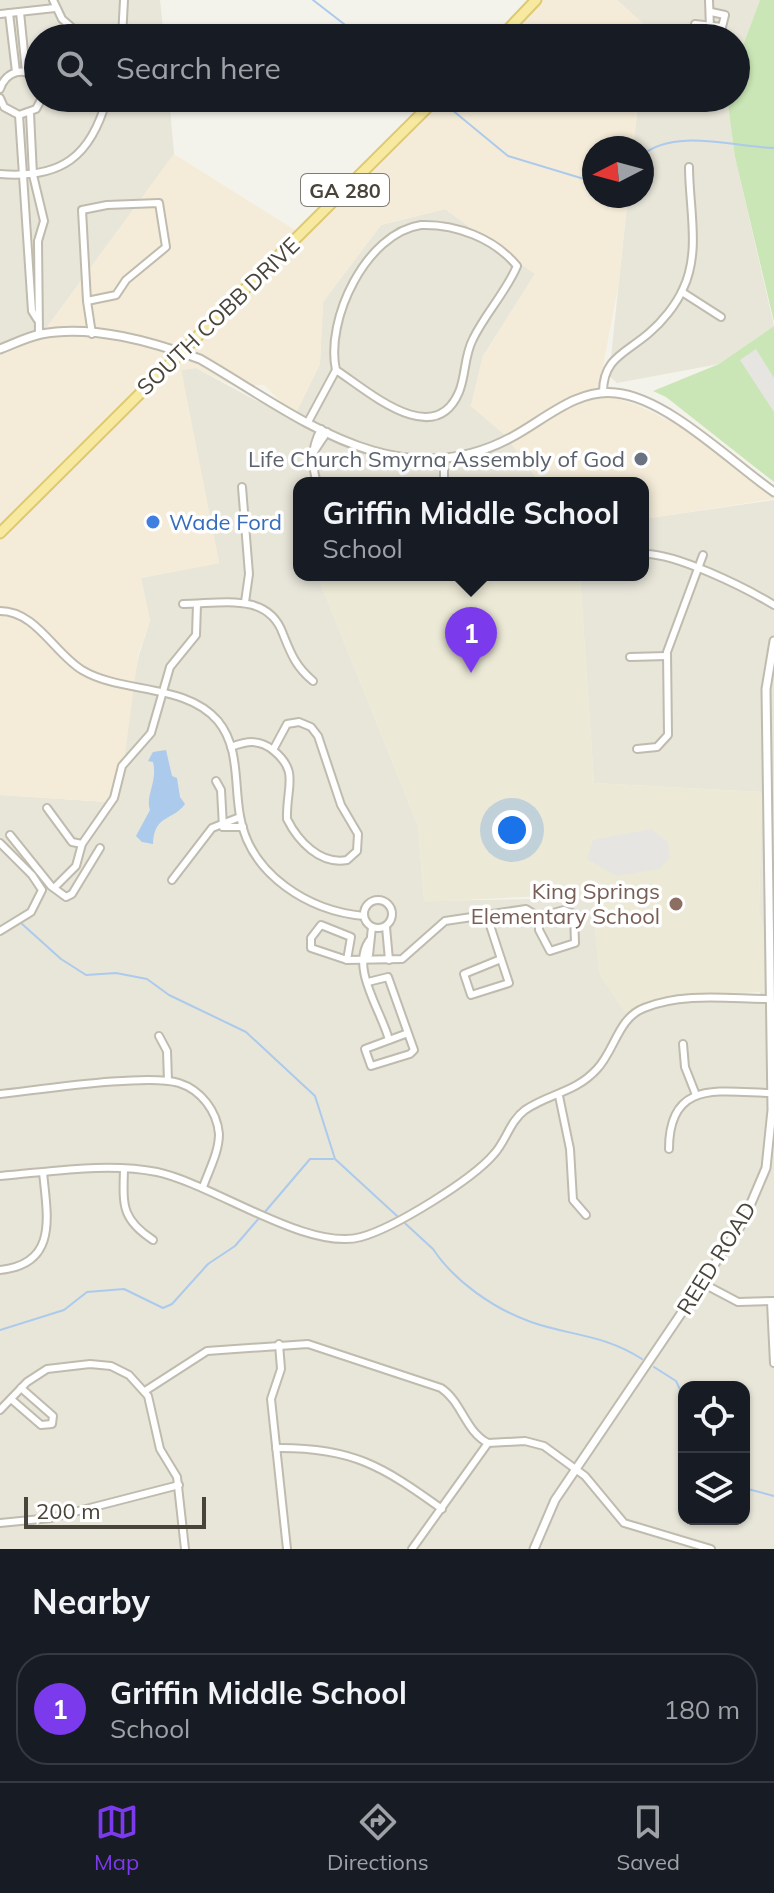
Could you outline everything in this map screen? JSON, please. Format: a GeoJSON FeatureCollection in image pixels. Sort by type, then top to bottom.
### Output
{"type":"FeatureCollection","features":[{"type":"Feature","properties":{"kind":"main road"},"geometry":{"type":"LineString","coordinates":[[513,24],[536,0]]}},
{"type":"Feature","properties":{"kind":"main road","name":"SOUTH COBB DRIVE"},"geometry":{"type":"LineString","coordinates":[[0,533],[423,112]]}},
{"type":"Feature","properties":{"kind":"street"},"geometry":{"type":"LineString","coordinates":[[123,24],[124,0]]}},
{"type":"Feature","properties":{"kind":"street"},"geometry":{"type":"LineString","coordinates":[[709,0],[710,24]]}},
{"type":"Feature","properties":{"kind":"street"},"geometry":{"type":"LineString","coordinates":[[0,14],[54,4],[72,24]]}},
{"type":"Feature","properties":{"kind":"street"},"geometry":{"type":"LineString","coordinates":[[20,12],[24,52]]}},
{"type":"Feature","properties":{"kind":"street"},"geometry":{"type":"LineString","coordinates":[[711,12],[723,13],[723,24]]}},
{"type":"Feature","properties":{"kind":"street"},"geometry":{"type":"LineString","coordinates":[[9,13],[16,72]]}},
{"type":"Feature","properties":{"kind":"street"},"geometry":{"type":"LineString","coordinates":[[0,89],[8,76],[24,72]]}},
{"type":"Feature","properties":{"kind":"street"},"geometry":{"type":"LineString","coordinates":[[0,98],[4,107],[19,115],[30,113],[33,175],[44,221],[38,241],[41,310],[37,319]]}},
{"type":"Feature","properties":{"kind":"street"},"geometry":{"type":"LineString","coordinates":[[0,174],[22,176],[48,173],[69,163],[96,131],[102,112]]}},
{"type":"Feature","properties":{"kind":"street"},"geometry":{"type":"LineString","coordinates":[[19,115],[32,311],[37,319],[39,334]]}},
{"type":"Feature","properties":{"kind":"street"},"geometry":{"type":"LineString","coordinates":[[603,392],[603,377],[610,361],[658,325],[682,292],[692,250],[689,167]]}},
{"type":"Feature","properties":{"kind":"street"},"geometry":{"type":"LineString","coordinates":[[87,301],[116,295],[126,280],[163,252],[166,247],[159,203],[107,205],[82,210],[87,301],[92,334]]}},
{"type":"Feature","properties":{"kind":"street"},"geometry":{"type":"LineString","coordinates":[[308,422],[336,370],[332,343],[342,304],[378,249],[398,231],[421,225],[456,227],[474,234],[516,264],[473,338],[458,395],[441,412],[413,418],[336,370]]}},
{"type":"Feature","properties":{"kind":"street"},"geometry":{"type":"LineString","coordinates":[[30,270],[39,269]]}},
{"type":"Feature","properties":{"kind":"street"},"geometry":{"type":"LineString","coordinates":[[682,292],[721,317]]}},
{"type":"Feature","properties":{"kind":"street"},"geometry":{"type":"LineString","coordinates":[[0,349],[39,334],[92,334],[180,351],[200,359],[324,431],[383,456],[444,458],[497,445],[570,402],[603,392],[624,394],[649,403],[774,492]]}},
{"type":"Feature","properties":{"kind":"street"},"geometry":{"type":"LineString","coordinates":[[316,477],[313,453],[324,431]]}},
{"type":"Feature","properties":{"kind":"street"},"geometry":{"type":"LineString","coordinates":[[444,458],[444,477]]}},
{"type":"Feature","properties":{"kind":"street"},"geometry":{"type":"LineString","coordinates":[[242,487],[249,574],[245,602]]}},
{"type":"Feature","properties":{"kind":"street"},"geometry":{"type":"LineString","coordinates":[[649,554],[659,553],[699,569],[774,605]]}},
{"type":"Feature","properties":{"kind":"street"},"geometry":{"type":"LineString","coordinates":[[637,749],[657,747],[668,735],[667,656],[703,555]]}},
{"type":"Feature","properties":{"kind":"street"},"geometry":{"type":"LineString","coordinates":[[183,604],[245,602],[262,607],[276,618],[296,665],[313,681]]}},
{"type":"Feature","properties":{"kind":"street"},"geometry":{"type":"LineString","coordinates":[[54,888],[76,866],[82,844],[105,814],[122,766],[151,733],[170,667],[196,635],[197,604]]}},
{"type":"Feature","properties":{"kind":"street"},"geometry":{"type":"LineString","coordinates":[[0,611],[27,618],[63,655],[87,673],[189,702],[217,720],[231,747],[243,827],[260,862],[285,885],[318,906],[364,916],[372,927],[365,960],[368,982],[389,1040]]}},
{"type":"Feature","properties":{"kind":"street","name":"REED ROAD"},"geometry":{"type":"LineString","coordinates":[[534,1549],[551,1507],[702,1283],[756,1196],[771,1139],[772,921],[767,669],[774,641]]}},
{"type":"Feature","properties":{"kind":"street"},"geometry":{"type":"LineString","coordinates":[[630,657],[667,656]]}},
{"type":"Feature","properties":{"kind":"street"},"geometry":{"type":"LineString","coordinates":[[231,747],[248,741],[264,743],[288,762],[291,771],[286,798],[287,819],[291,828],[317,854],[336,861],[351,858],[358,848],[358,834],[341,805],[318,736],[311,727],[299,722],[287,724],[273,750]]}},
{"type":"Feature","properties":{"kind":"street"},"geometry":{"type":"LineString","coordinates":[[216,781],[221,790],[223,827]]}},
{"type":"Feature","properties":{"kind":"street"},"geometry":{"type":"LineString","coordinates":[[47,808],[72,842],[82,844]]}},
{"type":"Feature","properties":{"kind":"street"},"geometry":{"type":"LineString","coordinates":[[223,827],[240,817]]}},
{"type":"Feature","properties":{"kind":"street"},"geometry":{"type":"LineString","coordinates":[[172,880],[212,828],[243,827]]}},
{"type":"Feature","properties":{"kind":"street"},"geometry":{"type":"LineString","coordinates":[[10,835],[64,896],[72,894],[100,848]]}},
{"type":"Feature","properties":{"kind":"street"},"geometry":{"type":"LineString","coordinates":[[0,843],[32,875],[42,890],[31,912],[0,931]]}},
{"type":"Feature","properties":{"kind":"street"},"geometry":{"type":"LineString","coordinates":[[364,916],[372,901],[384,900],[391,907],[393,916],[386,927],[389,960]]}},
{"type":"Feature","properties":{"kind":"street"},"geometry":{"type":"LineString","coordinates":[[347,960],[351,937],[317,927],[310,941],[311,948],[347,960],[389,960],[409,955],[445,921],[526,909],[539,917],[564,910],[572,912],[575,943],[560,950],[547,950],[537,922],[539,917]]}},
{"type":"Feature","properties":{"kind":"street"},"geometry":{"type":"LineString","coordinates":[[486,913],[509,983],[471,995],[464,974],[501,959]]}},
{"type":"Feature","properties":{"kind":"street"},"geometry":{"type":"LineString","coordinates":[[372,927],[386,927]]}},
{"type":"Feature","properties":{"kind":"street"},"geometry":{"type":"LineString","coordinates":[[369,941],[386,940]]}},
{"type":"Feature","properties":{"kind":"street"},"geometry":{"type":"LineString","coordinates":[[368,982],[388,977],[408,1033],[413,1052],[372,1067],[365,1049],[408,1033]]}},
{"type":"Feature","properties":{"kind":"street"},"geometry":{"type":"LineString","coordinates":[[0,1176],[124,1169],[156,1172],[203,1187],[304,1231],[342,1240],[362,1237],[413,1212],[492,1157],[522,1112],[559,1096],[598,1068],[626,1021],[643,1008],[680,999],[770,999]]}},
{"type":"Feature","properties":{"kind":"street"},"geometry":{"type":"LineString","coordinates":[[159,1036],[167,1051],[168,1081]]}},
{"type":"Feature","properties":{"kind":"street"},"geometry":{"type":"LineString","coordinates":[[683,1044],[685,1067],[696,1095]]}},
{"type":"Feature","properties":{"kind":"street"},"geometry":{"type":"LineString","coordinates":[[0,1094],[168,1081],[201,1096],[216,1119],[217,1148],[203,1187]]}},
{"type":"Feature","properties":{"kind":"street"},"geometry":{"type":"LineString","coordinates":[[669,1149],[674,1113],[682,1103],[696,1095],[772,1093]]}},
{"type":"Feature","properties":{"kind":"street"},"geometry":{"type":"LineString","coordinates":[[559,1096],[570,1149],[573,1200],[586,1215]]}},
{"type":"Feature","properties":{"kind":"street"},"geometry":{"type":"LineString","coordinates":[[124,1169],[126,1214],[135,1228],[153,1240]]}},
{"type":"Feature","properties":{"kind":"street"},"geometry":{"type":"LineString","coordinates":[[0,1270],[26,1261],[45,1241],[48,1228],[43,1172]]}},
{"type":"Feature","properties":{"kind":"street"},"geometry":{"type":"LineString","coordinates":[[702,1283],[738,1302],[772,1302],[774,1363]]}},
{"type":"Feature","properties":{"kind":"street"},"geometry":{"type":"LineString","coordinates":[[145,1391],[207,1351],[279,1344],[325,1347],[436,1385],[450,1395],[474,1432],[488,1443],[540,1444],[577,1469],[624,1523],[711,1549]]}},
{"type":"Feature","properties":{"kind":"street"},"geometry":{"type":"LineString","coordinates":[[279,1344],[281,1369],[271,1399],[287,1549]]}},
{"type":"Feature","properties":{"kind":"street"},"geometry":{"type":"LineString","coordinates":[[0,1410],[21,1388],[47,1369],[90,1364],[122,1371],[145,1391],[155,1414],[160,1449],[179,1485],[185,1549]]}},
{"type":"Feature","properties":{"kind":"street"},"geometry":{"type":"LineString","coordinates":[[11,1399],[41,1425],[52,1424],[53,1416],[21,1388]]}},
{"type":"Feature","properties":{"kind":"street"},"geometry":{"type":"LineString","coordinates":[[412,1549],[488,1443]]}},
{"type":"Feature","properties":{"kind":"street"},"geometry":{"type":"LineString","coordinates":[[276,1448],[301,1448],[365,1459],[442,1509]]}},
{"type":"Feature","properties":{"kind":"street"},"geometry":{"type":"LineString","coordinates":[[0,1523],[75,1513],[179,1485]]}},
{"type":"Feature","properties":{"kind":"shaded area"},"geometry":{"type":"Polygon","coordinates":[[[0,0],[160,0],[163,24],[24,24],[24,112],[170,112],[174,154],[42,334],[0,351],[0,0]]]}},
{"type":"Feature","properties":{"kind":"shaded area"},"geometry":{"type":"Polygon","coordinates":[[[541,0],[617,0],[644,24],[516,24],[541,0]]]}},
{"type":"Feature","properties":{"kind":"shaded area"},"geometry":{"type":"Polygon","coordinates":[[[617,0],[760,0],[750,27],[750,24],[643,24],[617,0]]]}},
{"type":"Feature","properties":{"kind":"shaded area"},"geometry":{"type":"Polygon","coordinates":[[[426,112],[637,112],[634,136],[582,136],[582,208],[627,208],[618,288],[597,398],[615,398],[637,405],[680,426],[774,494],[774,499],[649,518],[649,477],[536,477],[505,435],[471,406],[483,356],[535,274],[445,209],[381,225],[323,302],[320,364],[295,415],[264,385],[233,386],[196,368],[181,370],[219,563],[141,578],[150,621],[138,655],[123,770],[107,802],[0,795],[0,351],[42,334],[174,154],[300,233],[426,112]]]}},
{"type":"Feature","properties":{"kind":"shaded area"},"geometry":{"type":"Polygon","coordinates":[[[637,112],[729,112],[735,157],[774,326],[719,364],[617,383],[609,376],[627,208],[654,208],[654,136],[634,136],[637,112]]]}},
{"type":"Feature","properties":{"kind":"shaded area"},"geometry":{"type":"Polygon","coordinates":[[[445,209],[535,274],[483,356],[471,406],[505,435],[536,477],[293,477],[293,581],[319,581],[418,826],[424,901],[593,898],[599,973],[626,1013],[651,1000],[682,993],[760,994],[764,930],[759,911],[762,792],[594,783],[580,581],[649,581],[649,518],[774,500],[774,1549],[0,1549],[0,795],[107,802],[139,655],[150,621],[141,578],[219,563],[181,370],[196,368],[255,400],[295,415],[320,364],[323,302],[381,225],[445,209]]]}},
{"type":"Feature","properties":{"kind":"shaded area"},"geometry":{"type":"Polygon","coordinates":[[[756,349],[774,378],[774,412],[740,360],[756,349]]]}},
{"type":"Feature","properties":{"kind":"shaded area"},"geometry":{"type":"Polygon","coordinates":[[[319,581],[580,581],[594,783],[762,792],[759,911],[764,930],[764,992],[667,996],[626,1013],[599,973],[592,898],[546,896],[424,902],[418,826],[319,581]]]}},
{"type":"Feature","properties":{"kind":"shaded area"},"geometry":{"type":"Polygon","coordinates":[[[651,829],[668,842],[670,858],[659,869],[617,876],[587,859],[593,840],[651,829]]]}},
{"type":"Feature","properties":{"kind":"green space"},"geometry":{"type":"Polygon","coordinates":[[[760,0],[774,0],[774,322],[735,157],[729,112],[750,112],[750,27],[760,0]]]}},
{"type":"Feature","properties":{"kind":"green space"},"geometry":{"type":"Polygon","coordinates":[[[774,326],[774,482],[666,397],[653,391],[719,364],[774,326]]]}},
{"type":"Feature","properties":{"kind":"water"},"geometry":{"type":"Polygon","coordinates":[[[166,750],[172,776],[177,778],[180,797],[185,804],[160,823],[153,844],[142,842],[136,836],[150,810],[154,776],[153,762],[148,761],[153,752],[166,750]]]}},
{"type":"Feature","properties":{"kind":"waterway"},"geometry":{"type":"LineString","coordinates":[[313,0],[344,24]]}},
{"type":"Feature","properties":{"kind":"waterway"},"geometry":{"type":"LineString","coordinates":[[455,112],[508,156],[582,178]]}},
{"type":"Feature","properties":{"kind":"waterway"},"geometry":{"type":"LineString","coordinates":[[654,148],[671,142],[688,141],[774,148]]}},
{"type":"Feature","properties":{"kind":"waterway"},"geometry":{"type":"LineString","coordinates":[[21,923],[61,959],[86,975],[116,973],[147,979],[169,995],[246,1032],[315,1096],[335,1159],[476,1293],[517,1316],[546,1327],[600,1340],[642,1359]]}},
{"type":"Feature","properties":{"kind":"waterway"},"geometry":{"type":"LineString","coordinates":[[264,1213],[310,1159],[333,1159]]}},
{"type":"Feature","properties":{"kind":"waterway"},"geometry":{"type":"LineString","coordinates":[[0,1330],[64,1310],[87,1292],[124,1289],[163,1308],[172,1304],[208,1264],[235,1246],[260,1217]]}},
{"type":"Feature","properties":{"kind":"waterway"},"geometry":{"type":"LineString","coordinates":[[654,1367],[678,1385]]}},
{"type":"Feature","properties":{"kind":"waterway"},"geometry":{"type":"LineString","coordinates":[[750,1490],[774,1496]]}},
{"type":"Feature","properties":{"kind":"place","name":"Life Church Smyrna Assembly of God"},"geometry":{"type":"Point","coordinates":[641,459]}},
{"type":"Feature","properties":{"kind":"place","name":"Wade Ford"},"geometry":{"type":"Point","coordinates":[153,522]}},
{"type":"Feature","properties":{"kind":"place","name":"Griffin Middle School"},"geometry":{"type":"Point","coordinates":[471,673]}},
{"type":"Feature","properties":{"kind":"place","name":"King Springs Elementary School"},"geometry":{"type":"Point","coordinates":[676,904]}}]}
